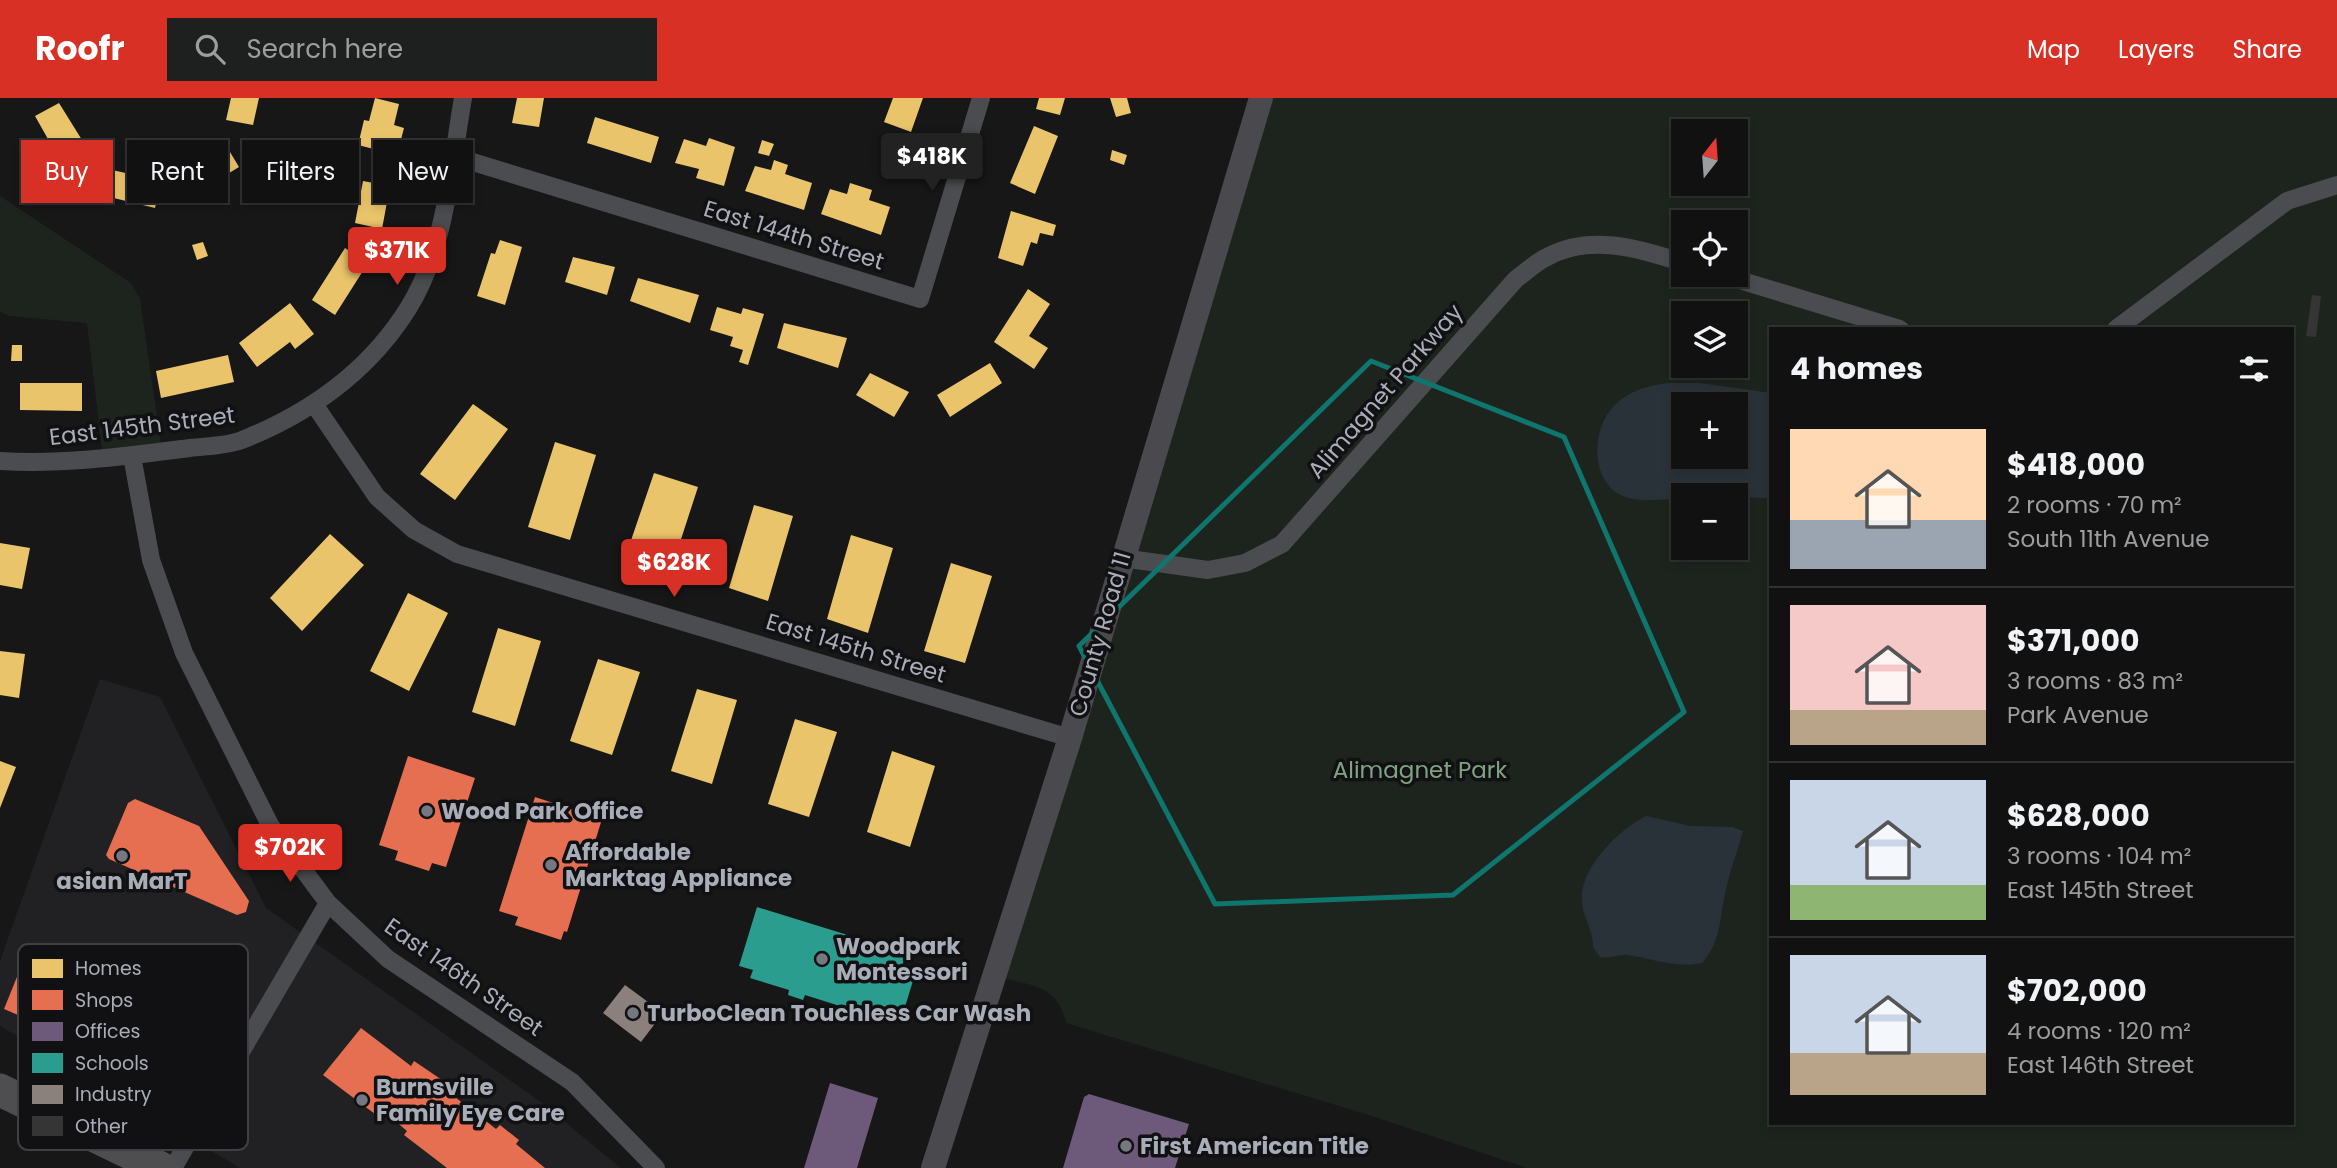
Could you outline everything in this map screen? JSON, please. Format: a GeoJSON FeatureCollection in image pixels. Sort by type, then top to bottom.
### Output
{"type":"FeatureCollection","features":[{"type":"Feature","properties":{"kind":"highway"},"geometry":{"type":"LineString","coordinates":[[0,1090],[18,1099]]}},
{"type":"Feature","properties":{"kind":"highway"},"geometry":{"type":"LineString","coordinates":[[124,1150],[161,1168]]}},
{"type":"Feature","properties":{"kind":"street"},"geometry":{"type":"LineString","coordinates":[[456,140],[463,98]]}},
{"type":"Feature","properties":{"kind":"street","name":"East 144th Street"},"geometry":{"type":"LineString","coordinates":[[473,162],[920,299],[981,98]]}},
{"type":"Feature","properties":{"kind":"street","name":"County Road 11"},"geometry":{"type":"LineString","coordinates":[[933,1168],[1070,738],[1261,98]]}},
{"type":"Feature","properties":{"kind":"street"},"geometry":{"type":"LineString","coordinates":[[2119,327],[2287,201],[2337,185]]}},
{"type":"Feature","properties":{"kind":"street"},"geometry":{"type":"LineString","coordinates":[[314,404],[368,363],[410,306],[436,244],[444,203]]}},
{"type":"Feature","properties":{"kind":"street","name":"Alimagnet Parkway"},"geometry":{"type":"LineString","coordinates":[[1122,558],[1208,570],[1245,563],[1282,544],[1516,279],[1547,257],[1586,244],[1634,247],[1671,258]]}},
{"type":"Feature","properties":{"kind":"street"},"geometry":{"type":"LineString","coordinates":[[1748,283],[1893,327]]}},
{"type":"Feature","properties":{"kind":"street","name":"East 145th Street"},"geometry":{"type":"LineString","coordinates":[[0,461],[34,463],[132,456],[240,442],[314,404],[377,497],[414,530],[457,554],[1070,738]]}},
{"type":"Feature","properties":{"kind":"street","name":"East 146th Street"},"geometry":{"type":"LineString","coordinates":[[132,456],[151,560],[184,653],[270,824],[328,903],[388,959],[572,1082],[656,1168]]}},
{"type":"Feature","properties":{"kind":"street"},"geometry":{"type":"LineString","coordinates":[[248,1040],[328,903]]}},
{"type":"Feature","properties":{"kind":"street"},"geometry":{"type":"LineString","coordinates":[[173,1168],[184,1150]]}},
{"type":"Feature","properties":{"kind":"highlighted area"},"geometry":{"type":"Polygon","coordinates":[[[1371,361],[1564,437],[1684,712],[1453,895],[1215,904],[1079,646],[1371,361]]]}},
{"type":"Feature","properties":{"kind":"shaded area"},"geometry":{"type":"Polygon","coordinates":[[[1668,383],[1700,383],[1769,393],[1769,498],[1748,497],[1748,483],[1671,483],[1671,499],[1645,500],[1623,496],[1612,489],[1604,479],[1600,467],[1598,441],[1606,416],[1626,396],[1668,383]]]}},
{"type":"Feature","properties":{"kind":"shaded area"},"geometry":{"type":"Polygon","coordinates":[[[100,679],[160,697],[266,908],[538,1100],[621,1168],[240,1168],[210,1150],[248,1150],[248,944],[18,944],[18,1037],[0,1026],[0,961],[100,679]]]}},
{"type":"Feature","properties":{"kind":"shaded area"},"geometry":{"type":"Polygon","coordinates":[[[1646,816],[1690,826],[1732,827],[1743,831],[1724,896],[1717,936],[1702,963],[1673,964],[1628,955],[1600,957],[1593,947],[1582,900],[1583,887],[1604,850],[1625,830],[1646,816]]]}},
{"type":"Feature","properties":{"kind":"green space","name":"Alimagnet Park"},"geometry":{"type":"Polygon","coordinates":[[[1261,98],[2337,98],[2337,1168],[1527,1168],[1375,1117],[1066,1023],[1056,1000],[1041,989],[996,976],[1261,98]]]}},
{"type":"Feature","properties":{"kind":"green space"},"geometry":{"type":"Polygon","coordinates":[[[0,196],[131,283],[140,299],[162,452],[103,458],[87,323],[9,316],[0,312],[0,196]]]}},
{"type":"Feature","properties":{"kind":"building: Homes"},"geometry":{"type":"Polygon","coordinates":[[[231,98],[259,98],[253,125],[226,120],[231,98]]]}},
{"type":"Feature","properties":{"kind":"building: Homes"},"geometry":{"type":"Polygon","coordinates":[[[375,98],[399,104],[394,125],[404,128],[401,140],[373,140],[373,149],[359,145],[364,120],[369,121],[375,98]]]}},
{"type":"Feature","properties":{"kind":"building: Homes"},"geometry":{"type":"Polygon","coordinates":[[[517,98],[544,98],[539,127],[512,123],[517,98]]]}},
{"type":"Feature","properties":{"kind":"building: Homes"},"geometry":{"type":"Polygon","coordinates":[[[893,98],[923,98],[911,132],[884,122],[893,98]]]}},
{"type":"Feature","properties":{"kind":"building: Homes"},"geometry":{"type":"Polygon","coordinates":[[[1039,98],[1065,98],[1060,115],[1036,109],[1039,98]]]}},
{"type":"Feature","properties":{"kind":"building: Homes"},"geometry":{"type":"Polygon","coordinates":[[[1110,98],[1127,98],[1131,113],[1116,117],[1110,98]]]}},
{"type":"Feature","properties":{"kind":"building: Homes"},"geometry":{"type":"Polygon","coordinates":[[[59,103],[82,140],[49,140],[35,116],[59,103]]]}},
{"type":"Feature","properties":{"kind":"building: Homes"},"geometry":{"type":"Polygon","coordinates":[[[595,117],[659,137],[651,163],[587,143],[595,117]]]}},
{"type":"Feature","properties":{"kind":"building: Homes"},"geometry":{"type":"Polygon","coordinates":[[[1034,126],[1058,136],[1035,194],[1010,183],[1034,126]]]}},
{"type":"Feature","properties":{"kind":"building: Homes"},"geometry":{"type":"Polygon","coordinates":[[[709,138],[735,147],[724,186],[696,178],[699,169],[675,163],[684,139],[706,146],[709,138]]]}},
{"type":"Feature","properties":{"kind":"building: Homes"},"geometry":{"type":"Polygon","coordinates":[[[762,140],[774,144],[769,156],[758,153],[762,140]]]}},
{"type":"Feature","properties":{"kind":"building: Homes"},"geometry":{"type":"Polygon","coordinates":[[[228,149],[239,167],[228,174],[228,149]]]}},
{"type":"Feature","properties":{"kind":"building: Homes"},"geometry":{"type":"Polygon","coordinates":[[[1112,150],[1127,155],[1124,165],[1110,160],[1112,150]]]}},
{"type":"Feature","properties":{"kind":"building: Homes"},"geometry":{"type":"Polygon","coordinates":[[[774,160],[788,165],[785,174],[812,183],[804,210],[745,191],[755,166],[771,170],[774,160]]]}},
{"type":"Feature","properties":{"kind":"building: Homes"},"geometry":{"type":"Polygon","coordinates":[[[113,170],[127,173],[127,201],[113,198],[113,170]]]}},
{"type":"Feature","properties":{"kind":"building: Homes"},"geometry":{"type":"Polygon","coordinates":[[[363,181],[373,183],[373,203],[387,203],[382,229],[355,223],[363,181]]]}},
{"type":"Feature","properties":{"kind":"building: Homes"},"geometry":{"type":"Polygon","coordinates":[[[850,183],[872,190],[869,200],[890,207],[881,235],[821,214],[830,189],[847,194],[850,183]]]}},
{"type":"Feature","properties":{"kind":"building: Homes"},"geometry":{"type":"Polygon","coordinates":[[[134,203],[156,203],[155,208],[134,203]]]}},
{"type":"Feature","properties":{"kind":"building: Homes"},"geometry":{"type":"Polygon","coordinates":[[[1011,211],[1056,225],[1053,236],[1040,233],[1037,244],[1031,242],[1023,266],[998,258],[1011,211]]]}},
{"type":"Feature","properties":{"kind":"building: Homes"},"geometry":{"type":"Polygon","coordinates":[[[500,240],[522,247],[505,305],[477,296],[491,253],[495,254],[500,240]]]}},
{"type":"Feature","properties":{"kind":"building: Homes"},"geometry":{"type":"Polygon","coordinates":[[[203,242],[208,256],[197,260],[192,245],[203,242]]]}},
{"type":"Feature","properties":{"kind":"building: Homes"},"geometry":{"type":"Polygon","coordinates":[[[345,248],[368,263],[335,315],[312,300],[345,248]]]}},
{"type":"Feature","properties":{"kind":"building: Homes"},"geometry":{"type":"Polygon","coordinates":[[[573,257],[615,267],[607,295],[565,282],[573,257]]]}},
{"type":"Feature","properties":{"kind":"building: Homes"},"geometry":{"type":"Polygon","coordinates":[[[638,278],[699,295],[690,323],[630,301],[638,278]]]}},
{"type":"Feature","properties":{"kind":"building: Homes"},"geometry":{"type":"Polygon","coordinates":[[[1028,289],[1050,304],[1029,336],[1048,348],[1034,369],[994,342],[1028,289]]]}},
{"type":"Feature","properties":{"kind":"building: Homes"},"geometry":{"type":"Polygon","coordinates":[[[290,303],[314,334],[295,349],[290,342],[257,367],[239,343],[290,303]]]}},
{"type":"Feature","properties":{"kind":"building: Homes"},"geometry":{"type":"Polygon","coordinates":[[[717,307],[741,314],[743,308],[764,314],[748,365],[739,362],[743,350],[730,346],[733,337],[710,330],[717,307]]]}},
{"type":"Feature","properties":{"kind":"building: Homes"},"geometry":{"type":"Polygon","coordinates":[[[784,323],[847,338],[838,368],[777,348],[784,323]]]}},
{"type":"Feature","properties":{"kind":"building: Homes"},"geometry":{"type":"Polygon","coordinates":[[[12,345],[22,345],[22,361],[11,361],[12,345]]]}},
{"type":"Feature","properties":{"kind":"building: Homes"},"geometry":{"type":"Polygon","coordinates":[[[228,355],[234,382],[161,398],[156,371],[228,355]]]}},
{"type":"Feature","properties":{"kind":"building: Homes"},"geometry":{"type":"Polygon","coordinates":[[[990,363],[1002,383],[950,417],[937,395],[990,363]]]}},
{"type":"Feature","properties":{"kind":"building: Homes"},"geometry":{"type":"Polygon","coordinates":[[[870,373],[909,392],[894,417],[856,395],[870,373]]]}},
{"type":"Feature","properties":{"kind":"building: Homes"},"geometry":{"type":"Polygon","coordinates":[[[20,383],[82,383],[82,411],[20,410],[20,383]]]}},
{"type":"Feature","properties":{"kind":"building: Homes"},"geometry":{"type":"Polygon","coordinates":[[[473,404],[508,429],[455,500],[420,474],[473,404]]]}},
{"type":"Feature","properties":{"kind":"building: Homes"},"geometry":{"type":"Polygon","coordinates":[[[555,442],[596,455],[570,540],[528,527],[555,442]]]}},
{"type":"Feature","properties":{"kind":"building: Homes"},"geometry":{"type":"Polygon","coordinates":[[[654,473],[698,487],[671,570],[626,555],[654,473]]]}},
{"type":"Feature","properties":{"kind":"building: Homes"},"geometry":{"type":"Polygon","coordinates":[[[754,505],[793,516],[768,601],[729,588],[754,505]]]}},
{"type":"Feature","properties":{"kind":"building: Homes"},"geometry":{"type":"Polygon","coordinates":[[[330,534],[364,565],[302,631],[270,598],[330,534]]]}},
{"type":"Feature","properties":{"kind":"building: Homes"},"geometry":{"type":"Polygon","coordinates":[[[851,535],[893,548],[868,633],[827,619],[851,535]]]}},
{"type":"Feature","properties":{"kind":"building: Homes"},"geometry":{"type":"Polygon","coordinates":[[[0,543],[30,548],[22,589],[0,585],[0,543]]]}},
{"type":"Feature","properties":{"kind":"building: Homes"},"geometry":{"type":"Polygon","coordinates":[[[951,563],[992,576],[965,663],[924,651],[951,563]]]}},
{"type":"Feature","properties":{"kind":"building: Homes"},"geometry":{"type":"Polygon","coordinates":[[[408,593],[448,613],[409,691],[370,671],[408,593]]]}},
{"type":"Feature","properties":{"kind":"building: Homes"},"geometry":{"type":"Polygon","coordinates":[[[498,628],[541,641],[515,726],[472,712],[498,628]]]}},
{"type":"Feature","properties":{"kind":"building: Homes"},"geometry":{"type":"Polygon","coordinates":[[[0,651],[25,654],[19,698],[0,695],[0,651]]]}},
{"type":"Feature","properties":{"kind":"building: Homes"},"geometry":{"type":"Polygon","coordinates":[[[598,659],[640,672],[612,755],[570,741],[598,659]]]}},
{"type":"Feature","properties":{"kind":"building: Homes"},"geometry":{"type":"Polygon","coordinates":[[[697,689],[737,700],[712,784],[671,771],[697,689]]]}},
{"type":"Feature","properties":{"kind":"building: Homes"},"geometry":{"type":"Polygon","coordinates":[[[795,719],[837,732],[809,817],[768,804],[795,719]]]}},
{"type":"Feature","properties":{"kind":"building: Homes"},"geometry":{"type":"Polygon","coordinates":[[[892,751],[935,766],[910,847],[867,832],[892,751]]]}},
{"type":"Feature","properties":{"kind":"building: Homes"},"geometry":{"type":"Polygon","coordinates":[[[0,761],[16,767],[0,808],[0,761]]]}},
{"type":"Feature","properties":{"kind":"building: Shops","name":"Wood Park Office"},"geometry":{"type":"Polygon","coordinates":[[[408,756],[475,778],[446,867],[432,863],[429,871],[395,860],[398,851],[379,845],[408,756]]]}},
{"type":"Feature","properties":{"kind":"building: Shops","name":"Affordable Marktag Appliance"},"geometry":{"type":"Polygon","coordinates":[[[535,797],[602,819],[567,932],[564,931],[561,940],[515,925],[518,917],[499,911],[535,797]]]}},
{"type":"Feature","properties":{"kind":"building: Shops"},"geometry":{"type":"Polygon","coordinates":[[[135,799],[199,826],[249,901],[246,912],[237,915],[109,859],[106,855],[128,803],[135,799]]]}},
{"type":"Feature","properties":{"kind":"building: Shops"},"geometry":{"type":"Polygon","coordinates":[[[18,974],[18,1015],[4,1009],[18,974]]]}},
{"type":"Feature","properties":{"kind":"building: Shops"},"geometry":{"type":"Polygon","coordinates":[[[361,1028],[411,1066],[414,1061],[445,1082],[442,1087],[496,1129],[500,1125],[519,1140],[516,1144],[545,1168],[447,1168],[404,1135],[407,1131],[379,1107],[375,1114],[323,1075],[361,1028]]]}},
{"type":"Feature","properties":{"kind":"building: Offices"},"geometry":{"type":"Polygon","coordinates":[[[830,1083],[878,1098],[857,1168],[804,1168],[830,1083]]]}},
{"type":"Feature","properties":{"kind":"building: Offices","name":"First American Title"},"geometry":{"type":"Polygon","coordinates":[[[1089,1094],[1189,1124],[1175,1168],[1063,1168],[1084,1097],[1089,1094]]]}},
{"type":"Feature","properties":{"kind":"building: Schools","name":"Woodpark Montessori"},"geometry":{"type":"Polygon","coordinates":[[[757,907],[906,953],[902,967],[916,971],[904,1010],[890,1006],[886,1020],[877,1018],[876,1023],[860,1018],[862,1013],[805,995],[803,1000],[788,995],[789,990],[750,978],[753,970],[739,966],[757,907]]]}},
{"type":"Feature","properties":{"kind":"building: Industry","name":"TurboClean Touchless Car Wash"},"geometry":{"type":"Polygon","coordinates":[[[625,985],[663,1013],[641,1042],[603,1013],[625,985]]]}},
{"type":"Feature","properties":{"kind":"building: Other"},"geometry":{"type":"Polygon","coordinates":[[[2312,295],[2321,296],[2316,337],[2306,336],[2312,295]]]}},
{"type":"Feature","properties":{"kind":"place","name":"Wood Park Office"},"geometry":{"type":"Point","coordinates":[427,811]}},
{"type":"Feature","properties":{"kind":"place","name":"asian MarT"},"geometry":{"type":"Point","coordinates":[122,856]}},
{"type":"Feature","properties":{"kind":"place","name":"Affordable Marktag Appliance"},"geometry":{"type":"Point","coordinates":[551,865]}},
{"type":"Feature","properties":{"kind":"place","name":"Woodpark Montessori"},"geometry":{"type":"Point","coordinates":[822,959]}},
{"type":"Feature","properties":{"kind":"place","name":"TurboClean Touchless Car Wash"},"geometry":{"type":"Point","coordinates":[633,1013]}},
{"type":"Feature","properties":{"kind":"place","name":"Burnsville Family Eye Care"},"geometry":{"type":"Point","coordinates":[362,1100]}},
{"type":"Feature","properties":{"kind":"place","name":"First American Title"},"geometry":{"type":"Point","coordinates":[1126,1146]}}]}
